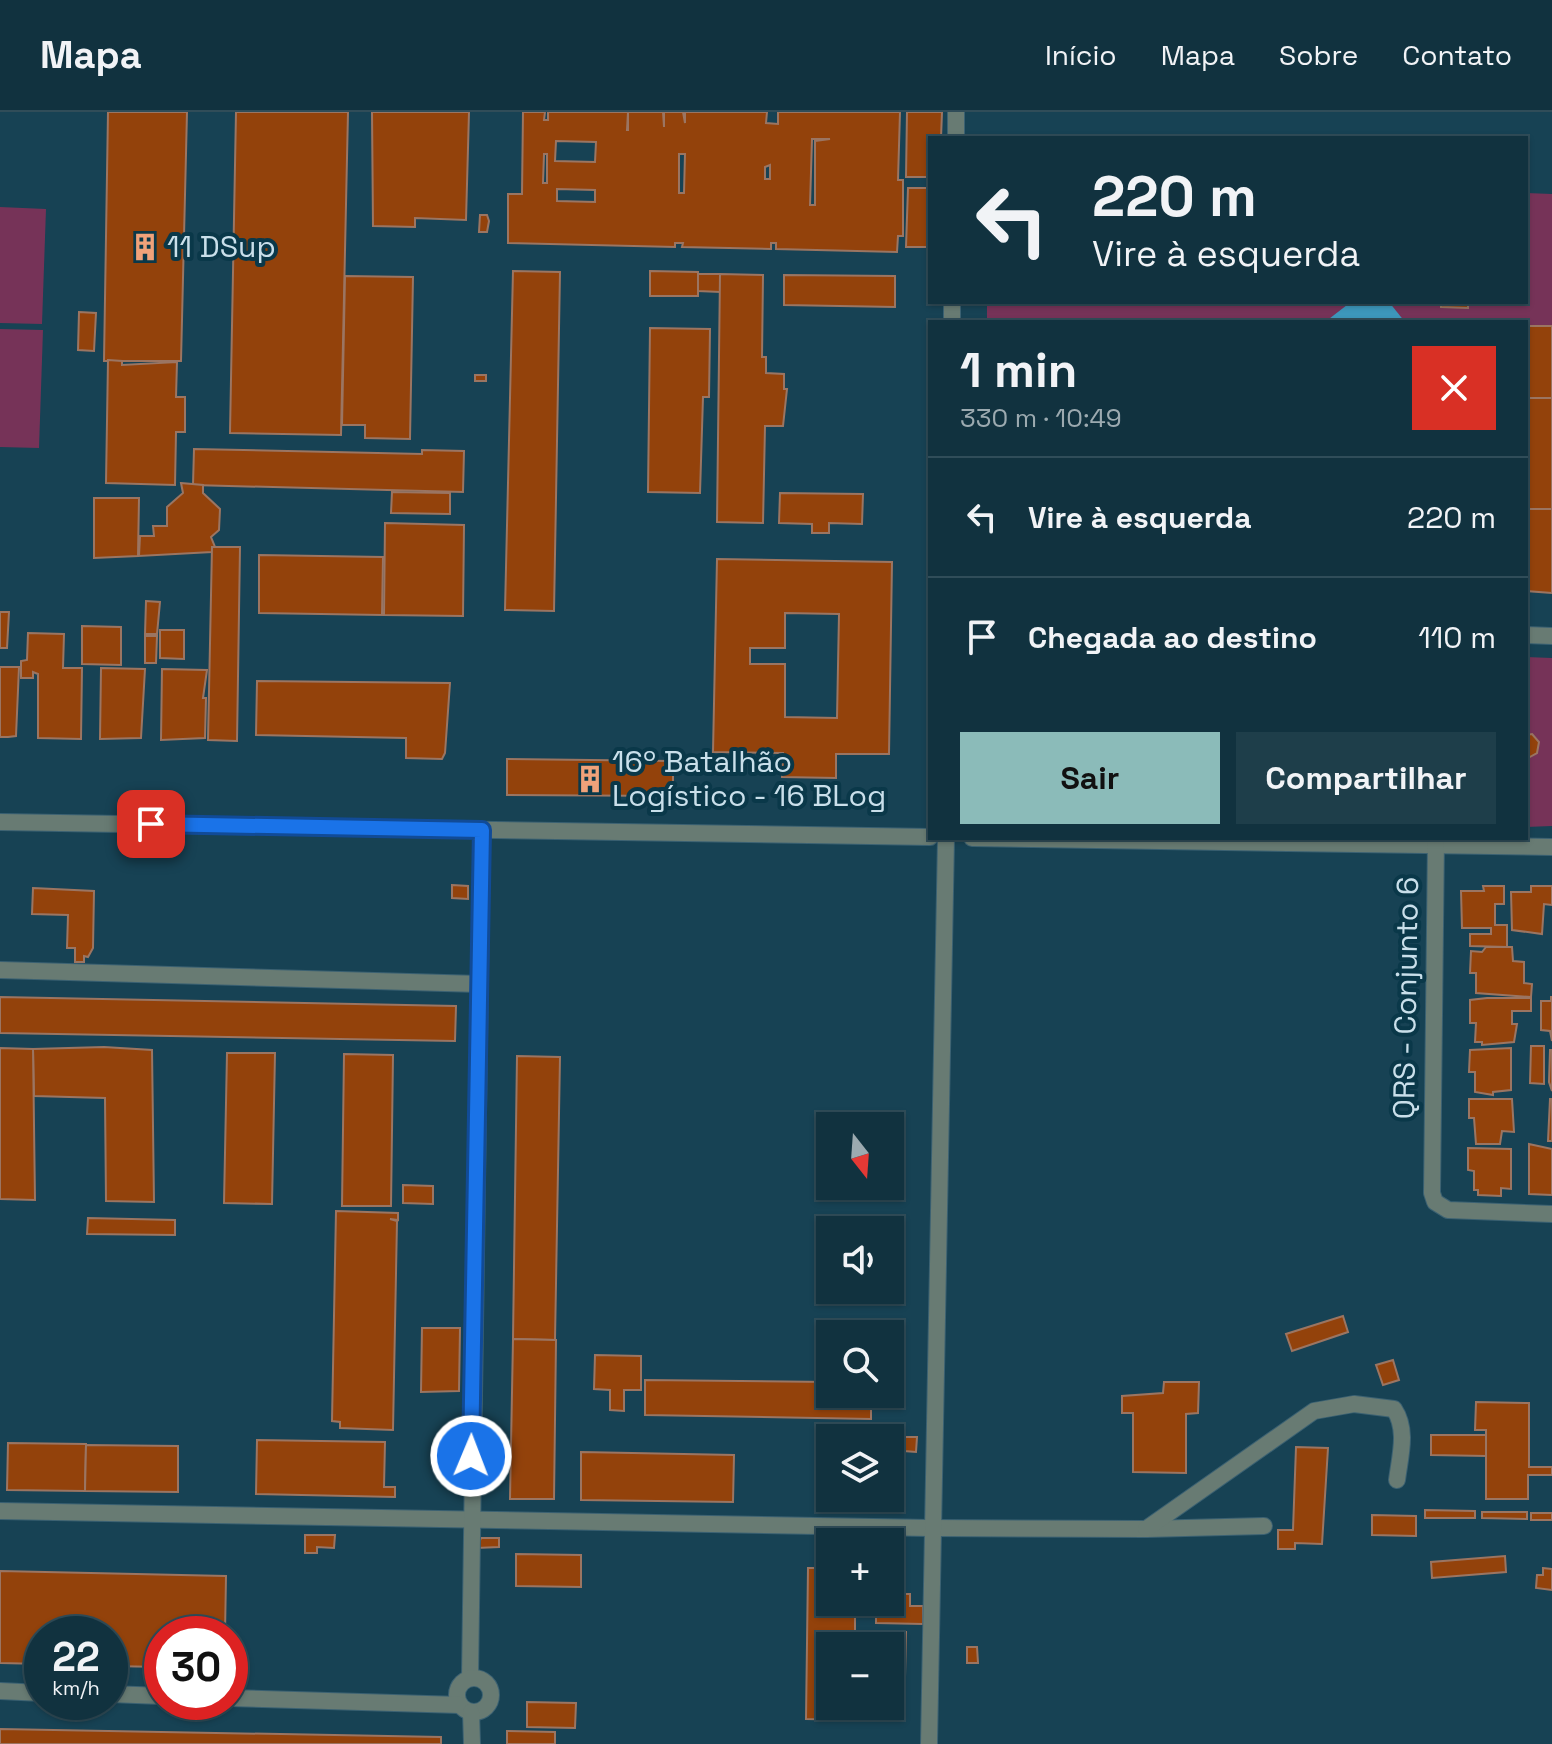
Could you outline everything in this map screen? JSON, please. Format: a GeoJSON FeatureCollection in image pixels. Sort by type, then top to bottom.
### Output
{"type":"FeatureCollection","features":[{"type":"Feature","properties":{"kind":"street"},"geometry":{"type":"LineString","coordinates":[[956,112],[956,136]]}},
{"type":"Feature","properties":{"kind":"street"},"geometry":{"type":"LineString","coordinates":[[1528,635],[1552,636]]}},
{"type":"Feature","properties":{"kind":"street"},"geometry":{"type":"LineString","coordinates":[[0,822],[928,837]]}},
{"type":"Feature","properties":{"kind":"street"},"geometry":{"type":"LineString","coordinates":[[472,1744],[466,1708],[457,1692],[470,1678],[482,830]]}},
{"type":"Feature","properties":{"kind":"street"},"geometry":{"type":"LineString","coordinates":[[929,1744],[930,1528],[946,840]]}},
{"type":"Feature","properties":{"kind":"street"},"geometry":{"type":"LineString","coordinates":[[1204,840],[1436,842]]}},
{"type":"Feature","properties":{"kind":"street","name":"QRS - Conjunto 6"},"geometry":{"type":"LineString","coordinates":[[1552,847],[1436,842],[1432,1193],[1435,1202],[1448,1210],[1552,1214]]}},
{"type":"Feature","properties":{"kind":"street"},"geometry":{"type":"LineString","coordinates":[[0,970],[479,984]]}},
{"type":"Feature","properties":{"kind":"street"},"geometry":{"type":"LineString","coordinates":[[1146,1529],[1298,1419],[1329,1407],[1354,1404],[1394,1409],[1401,1419],[1402,1431],[1397,1480]]}},
{"type":"Feature","properties":{"kind":"street"},"geometry":{"type":"LineString","coordinates":[[0,1511],[930,1528],[1264,1526]]}},
{"type":"Feature","properties":{"kind":"street"},"geometry":{"type":"LineString","coordinates":[[248,1699],[486,1707],[491,1693],[484,1681],[470,1678]]}},
{"type":"Feature","properties":{"kind":"street"},"geometry":{"type":"LineString","coordinates":[[0,1691],[24,1692]]}},
{"type":"Feature","properties":{"kind":"shaded area"},"geometry":{"type":"Polygon","coordinates":[[[1528,193],[1552,194],[1552,521],[1528,520],[1528,320],[987,320],[987,304],[1528,304],[1528,193]]]}},
{"type":"Feature","properties":{"kind":"shaded area"},"geometry":{"type":"Polygon","coordinates":[[[0,207],[46,209],[42,324],[0,323],[0,207]]]}},
{"type":"Feature","properties":{"kind":"shaded area"},"geometry":{"type":"Polygon","coordinates":[[[0,329],[43,330],[39,448],[0,447],[0,329]]]}},
{"type":"Feature","properties":{"kind":"shaded area"},"geometry":{"type":"Polygon","coordinates":[[[1528,657],[1552,658],[1552,826],[1528,827],[1528,657]]]}},
{"type":"Feature","properties":{"kind":"water"},"geometry":{"type":"Polygon","coordinates":[[[1391,304],[1403,320],[1328,320],[1347,305],[1391,304]]]}},
{"type":"Feature","properties":{"kind":"building","name":"11 DSup"},"geometry":{"type":"Polygon","coordinates":[[[108,112],[187,112],[181,361],[104,361],[108,112]]]}},
{"type":"Feature","properties":{"kind":"building"},"geometry":{"type":"Polygon","coordinates":[[[236,112],[348,112],[341,435],[230,433],[236,112]]]}},
{"type":"Feature","properties":{"kind":"building"},"geometry":{"type":"Polygon","coordinates":[[[372,112],[469,112],[466,220],[415,218],[415,227],[373,226],[372,112]]]}},
{"type":"Feature","properties":{"kind":"building"},"geometry":{"type":"Polygon","coordinates":[[[523,112],[545,112],[544,120],[548,120],[548,112],[628,112],[663,112],[664,127],[664,112],[683,112],[685,123],[685,112],[767,112],[766,123],[778,124],[778,112],[900,112],[898,180],[903,180],[903,236],[898,236],[897,252],[776,249],[776,243],[771,243],[771,249],[682,247],[683,243],[675,243],[675,247],[508,243],[508,194],[522,194],[523,112]],[[812,139],[810,205],[815,205],[815,141],[830,139],[812,139]],[[556,141],[555,161],[595,162],[596,142],[556,141]],[[544,154],[543,183],[547,183],[547,154],[544,154]],[[679,154],[679,193],[684,193],[685,154],[679,154]],[[770,165],[765,167],[765,179],[770,179],[770,165]],[[557,189],[557,201],[595,202],[595,190],[557,189]]]}},
{"type":"Feature","properties":{"kind":"building"},"geometry":{"type":"Polygon","coordinates":[[[907,112],[942,112],[941,136],[928,136],[928,177],[906,177],[907,112]]]}},
{"type":"Feature","properties":{"kind":"building"},"geometry":{"type":"Polygon","coordinates":[[[908,188],[928,188],[928,247],[906,247],[908,188]]]}},
{"type":"Feature","properties":{"kind":"building"},"geometry":{"type":"Polygon","coordinates":[[[480,215],[487,215],[487,232],[479,232],[480,215]]]}},
{"type":"Feature","properties":{"kind":"building"},"geometry":{"type":"Polygon","coordinates":[[[513,271],[560,272],[554,611],[505,610],[513,271]]]}},
{"type":"Feature","properties":{"kind":"building"},"geometry":{"type":"Polygon","coordinates":[[[650,271],[698,272],[698,296],[650,296],[650,271]]]}},
{"type":"Feature","properties":{"kind":"building"},"geometry":{"type":"Polygon","coordinates":[[[698,274],[720,274],[720,292],[698,291],[698,274]]]}},
{"type":"Feature","properties":{"kind":"building"},"geometry":{"type":"Polygon","coordinates":[[[720,274],[763,275],[762,357],[766,357],[766,373],[784,374],[784,389],[787,389],[783,426],[765,426],[763,523],[717,522],[720,274]]]}},
{"type":"Feature","properties":{"kind":"building"},"geometry":{"type":"Polygon","coordinates":[[[784,275],[895,276],[895,307],[784,305],[784,275]]]}},
{"type":"Feature","properties":{"kind":"building"},"geometry":{"type":"Polygon","coordinates":[[[345,276],[413,277],[410,439],[365,438],[365,425],[342,425],[345,276]]]}},
{"type":"Feature","properties":{"kind":"building"},"geometry":{"type":"Polygon","coordinates":[[[1441,304],[1468,304],[1468,308],[1441,307],[1441,304]]]}},
{"type":"Feature","properties":{"kind":"building"},"geometry":{"type":"Polygon","coordinates":[[[79,312],[96,313],[94,351],[78,350],[79,312]]]}},
{"type":"Feature","properties":{"kind":"building"},"geometry":{"type":"Polygon","coordinates":[[[1528,326],[1552,326],[1552,398],[1528,398],[1528,326]]]}},
{"type":"Feature","properties":{"kind":"building"},"geometry":{"type":"Polygon","coordinates":[[[650,328],[710,329],[709,397],[703,397],[700,493],[648,492],[650,328]]]}},
{"type":"Feature","properties":{"kind":"building"},"geometry":{"type":"Polygon","coordinates":[[[108,360],[122,361],[122,365],[177,362],[176,397],[185,397],[185,432],[176,432],[175,485],[106,483],[108,360]]]}},
{"type":"Feature","properties":{"kind":"building"},"geometry":{"type":"Polygon","coordinates":[[[475,375],[486,375],[486,381],[475,381],[475,375]]]}},
{"type":"Feature","properties":{"kind":"building"},"geometry":{"type":"Polygon","coordinates":[[[1528,398],[1552,398],[1552,509],[1528,509],[1528,398]]]}},
{"type":"Feature","properties":{"kind":"building"},"geometry":{"type":"Polygon","coordinates":[[[194,449],[422,454],[422,450],[464,451],[463,492],[193,485],[194,449]]]}},
{"type":"Feature","properties":{"kind":"building"},"geometry":{"type":"Polygon","coordinates":[[[181,483],[203,485],[203,493],[220,509],[219,530],[211,537],[215,547],[212,552],[139,556],[140,536],[154,536],[153,526],[167,526],[167,507],[183,493],[181,483]]]}},
{"type":"Feature","properties":{"kind":"building"},"geometry":{"type":"Polygon","coordinates":[[[392,492],[450,493],[450,514],[391,513],[392,492]]]}},
{"type":"Feature","properties":{"kind":"building"},"geometry":{"type":"Polygon","coordinates":[[[780,493],[863,494],[862,524],[829,523],[829,533],[812,533],[812,524],[779,523],[780,493]]]}},
{"type":"Feature","properties":{"kind":"building"},"geometry":{"type":"Polygon","coordinates":[[[94,498],[139,498],[138,556],[94,558],[94,498]]]}},
{"type":"Feature","properties":{"kind":"building"},"geometry":{"type":"Polygon","coordinates":[[[1528,509],[1552,509],[1552,593],[1528,591],[1528,509]]]}},
{"type":"Feature","properties":{"kind":"building"},"geometry":{"type":"Polygon","coordinates":[[[385,523],[464,525],[463,616],[384,615],[385,523]]]}},
{"type":"Feature","properties":{"kind":"building"},"geometry":{"type":"Polygon","coordinates":[[[212,547],[240,547],[237,741],[208,740],[212,547]]]}},
{"type":"Feature","properties":{"kind":"building"},"geometry":{"type":"Polygon","coordinates":[[[259,555],[383,557],[382,615],[259,613],[259,555]]]}},
{"type":"Feature","properties":{"kind":"building"},"geometry":{"type":"Polygon","coordinates":[[[717,559],[892,562],[889,754],[836,754],[836,778],[782,777],[783,753],[713,752],[717,559]],[[785,613],[785,648],[750,648],[750,664],[785,664],[785,717],[837,718],[839,614],[785,613]]]}},
{"type":"Feature","properties":{"kind":"building"},"geometry":{"type":"Polygon","coordinates":[[[146,601],[160,602],[157,634],[145,634],[146,601]]]}},
{"type":"Feature","properties":{"kind":"building"},"geometry":{"type":"Polygon","coordinates":[[[0,612],[9,612],[7,648],[0,648],[0,612]]]}},
{"type":"Feature","properties":{"kind":"building"},"geometry":{"type":"Polygon","coordinates":[[[82,626],[121,627],[121,665],[82,664],[82,626]]]}},
{"type":"Feature","properties":{"kind":"building"},"geometry":{"type":"Polygon","coordinates":[[[160,630],[184,630],[184,659],[160,658],[160,630]]]}},
{"type":"Feature","properties":{"kind":"building"},"geometry":{"type":"Polygon","coordinates":[[[28,633],[64,634],[63,668],[82,668],[81,739],[38,738],[38,674],[33,672],[33,678],[21,678],[21,661],[27,660],[28,633]]]}},
{"type":"Feature","properties":{"kind":"building"},"geometry":{"type":"Polygon","coordinates":[[[145,636],[157,636],[156,663],[145,663],[145,636]]]}},
{"type":"Feature","properties":{"kind":"building"},"geometry":{"type":"Polygon","coordinates":[[[0,667],[19,667],[16,736],[0,737],[0,667]]]}},
{"type":"Feature","properties":{"kind":"building"},"geometry":{"type":"Polygon","coordinates":[[[101,668],[145,669],[141,738],[100,739],[101,668]]]}},
{"type":"Feature","properties":{"kind":"building"},"geometry":{"type":"Polygon","coordinates":[[[162,669],[207,670],[203,698],[206,698],[205,738],[161,740],[162,669]]]}},
{"type":"Feature","properties":{"kind":"building"},"geometry":{"type":"Polygon","coordinates":[[[257,681],[450,683],[445,753],[442,759],[406,758],[406,738],[256,735],[257,681]]]}},
{"type":"Feature","properties":{"kind":"building"},"geometry":{"type":"Polygon","coordinates":[[[1532,734],[1539,742],[1537,753],[1528,758],[1528,735],[1532,734]]]}},
{"type":"Feature","properties":{"kind":"building","name":"16º Batalhão Logístico - 16 BLog"},"geometry":{"type":"Polygon","coordinates":[[[507,759],[673,761],[673,796],[507,795],[507,759]]]}},
{"type":"Feature","properties":{"kind":"building"},"geometry":{"type":"Polygon","coordinates":[[[452,885],[468,886],[468,899],[452,898],[452,885]]]}},
{"type":"Feature","properties":{"kind":"building"},"geometry":{"type":"Polygon","coordinates":[[[1483,886],[1504,886],[1504,904],[1495,904],[1495,925],[1507,925],[1507,947],[1470,946],[1470,934],[1491,934],[1491,928],[1462,928],[1461,891],[1484,891],[1483,886]]]}},
{"type":"Feature","properties":{"kind":"building"},"geometry":{"type":"Polygon","coordinates":[[[1531,886],[1552,886],[1552,905],[1544,904],[1542,934],[1512,930],[1511,892],[1531,892],[1531,886]]]}},
{"type":"Feature","properties":{"kind":"building"},"geometry":{"type":"Polygon","coordinates":[[[33,888],[94,891],[93,948],[88,957],[84,956],[84,962],[75,962],[75,948],[67,948],[68,915],[32,914],[33,888]]]}},
{"type":"Feature","properties":{"kind":"building"},"geometry":{"type":"Polygon","coordinates":[[[1486,947],[1512,947],[1513,961],[1524,962],[1524,983],[1532,984],[1531,997],[1476,993],[1476,973],[1470,973],[1471,951],[1482,952],[1486,947]]]}},
{"type":"Feature","properties":{"kind":"building"},"geometry":{"type":"Polygon","coordinates":[[[0,997],[456,1006],[455,1041],[0,1033],[0,997]]]}},
{"type":"Feature","properties":{"kind":"building"},"geometry":{"type":"Polygon","coordinates":[[[1551,997],[1552,1041],[1550,1031],[1541,1030],[1541,1001],[1551,1001],[1551,997]]]}},
{"type":"Feature","properties":{"kind":"building"},"geometry":{"type":"Polygon","coordinates":[[[1531,998],[1531,1011],[1512,1011],[1512,1024],[1517,1024],[1514,1042],[1482,1045],[1482,1042],[1475,1042],[1476,1023],[1470,1023],[1470,1000],[1531,998]]]}},
{"type":"Feature","properties":{"kind":"building"},"geometry":{"type":"Polygon","coordinates":[[[1531,1046],[1544,1046],[1544,1084],[1530,1083],[1531,1046]]]}},
{"type":"Feature","properties":{"kind":"building"},"geometry":{"type":"Polygon","coordinates":[[[104,1047],[152,1050],[154,1202],[106,1201],[105,1098],[34,1096],[33,1049],[104,1047]]]}},
{"type":"Feature","properties":{"kind":"building"},"geometry":{"type":"Polygon","coordinates":[[[0,1048],[33,1049],[35,1200],[0,1199],[0,1048]]]}},
{"type":"Feature","properties":{"kind":"building"},"geometry":{"type":"Polygon","coordinates":[[[1511,1048],[1511,1090],[1493,1092],[1493,1095],[1475,1092],[1475,1072],[1469,1072],[1470,1050],[1511,1048]]]}},
{"type":"Feature","properties":{"kind":"building"},"geometry":{"type":"Polygon","coordinates":[[[1552,1050],[1552,1091],[1549,1082],[1552,1050]]]}},
{"type":"Feature","properties":{"kind":"building"},"geometry":{"type":"Polygon","coordinates":[[[227,1053],[275,1053],[272,1204],[224,1203],[227,1053]]]}},
{"type":"Feature","properties":{"kind":"building"},"geometry":{"type":"Polygon","coordinates":[[[344,1054],[393,1055],[391,1206],[342,1206],[344,1054]]]}},
{"type":"Feature","properties":{"kind":"building"},"geometry":{"type":"Polygon","coordinates":[[[517,1056],[560,1057],[555,1340],[513,1339],[517,1056]]]}},
{"type":"Feature","properties":{"kind":"building"},"geometry":{"type":"Polygon","coordinates":[[[1469,1099],[1512,1099],[1514,1132],[1502,1131],[1500,1144],[1476,1144],[1474,1118],[1469,1118],[1469,1099]]]}},
{"type":"Feature","properties":{"kind":"building"},"geometry":{"type":"Polygon","coordinates":[[[1550,1099],[1552,1141],[1548,1141],[1550,1099]]]}},
{"type":"Feature","properties":{"kind":"building"},"geometry":{"type":"Polygon","coordinates":[[[1529,1144],[1552,1149],[1552,1195],[1529,1194],[1529,1144]]]}},
{"type":"Feature","properties":{"kind":"building"},"geometry":{"type":"Polygon","coordinates":[[[1468,1148],[1511,1149],[1511,1189],[1501,1188],[1501,1196],[1478,1195],[1478,1190],[1474,1190],[1474,1171],[1468,1170],[1468,1148]]]}},
{"type":"Feature","properties":{"kind":"building"},"geometry":{"type":"Polygon","coordinates":[[[403,1185],[433,1186],[433,1204],[403,1203],[403,1185]]]}},
{"type":"Feature","properties":{"kind":"building"},"geometry":{"type":"Polygon","coordinates":[[[336,1211],[398,1213],[398,1220],[390,1219],[397,1221],[393,1430],[340,1428],[340,1422],[332,1421],[336,1211]]]}},
{"type":"Feature","properties":{"kind":"building"},"geometry":{"type":"Polygon","coordinates":[[[88,1218],[175,1220],[175,1235],[87,1234],[88,1218]]]}},
{"type":"Feature","properties":{"kind":"building"},"geometry":{"type":"Polygon","coordinates":[[[1343,1316],[1348,1332],[1292,1351],[1286,1334],[1343,1316]]]}},
{"type":"Feature","properties":{"kind":"building"},"geometry":{"type":"Polygon","coordinates":[[[422,1328],[460,1328],[459,1391],[421,1392],[422,1328]]]}},
{"type":"Feature","properties":{"kind":"building"},"geometry":{"type":"Polygon","coordinates":[[[513,1339],[556,1340],[554,1499],[510,1499],[513,1339]]]}},
{"type":"Feature","properties":{"kind":"building"},"geometry":{"type":"Polygon","coordinates":[[[595,1355],[641,1356],[641,1390],[624,1390],[624,1411],[610,1410],[610,1390],[594,1389],[595,1355]]]}},
{"type":"Feature","properties":{"kind":"building"},"geometry":{"type":"Polygon","coordinates":[[[1393,1360],[1399,1380],[1383,1385],[1376,1365],[1393,1360]]]}},
{"type":"Feature","properties":{"kind":"building"},"geometry":{"type":"Polygon","coordinates":[[[645,1380],[816,1382],[816,1408],[871,1408],[871,1419],[645,1415],[645,1380]]]}},
{"type":"Feature","properties":{"kind":"building"},"geometry":{"type":"Polygon","coordinates":[[[1164,1382],[1199,1382],[1198,1413],[1186,1414],[1186,1473],[1133,1472],[1133,1413],[1122,1413],[1122,1396],[1163,1393],[1164,1382]]]}},
{"type":"Feature","properties":{"kind":"building"},"geometry":{"type":"Polygon","coordinates":[[[1476,1402],[1529,1403],[1529,1467],[1552,1467],[1552,1475],[1528,1475],[1528,1499],[1486,1499],[1486,1430],[1475,1430],[1476,1402]]]}},
{"type":"Feature","properties":{"kind":"building"},"geometry":{"type":"Polygon","coordinates":[[[1431,1435],[1486,1435],[1486,1456],[1431,1455],[1431,1435]]]}},
{"type":"Feature","properties":{"kind":"building"},"geometry":{"type":"Polygon","coordinates":[[[905,1437],[917,1437],[916,1452],[904,1451],[905,1437]]]}},
{"type":"Feature","properties":{"kind":"building"},"geometry":{"type":"Polygon","coordinates":[[[257,1440],[385,1442],[384,1487],[395,1487],[395,1497],[256,1494],[257,1440]]]}},
{"type":"Feature","properties":{"kind":"building"},"geometry":{"type":"Polygon","coordinates":[[[8,1443],[86,1444],[85,1491],[7,1490],[8,1443]]]}},
{"type":"Feature","properties":{"kind":"building"},"geometry":{"type":"Polygon","coordinates":[[[86,1445],[178,1446],[178,1492],[85,1491],[86,1445]]]}},
{"type":"Feature","properties":{"kind":"building"},"geometry":{"type":"Polygon","coordinates":[[[1296,1447],[1328,1448],[1322,1544],[1295,1543],[1295,1549],[1278,1549],[1278,1530],[1293,1530],[1296,1447]]]}},
{"type":"Feature","properties":{"kind":"building"},"geometry":{"type":"Polygon","coordinates":[[[581,1452],[734,1455],[733,1502],[581,1500],[581,1452]]]}},
{"type":"Feature","properties":{"kind":"building"},"geometry":{"type":"Polygon","coordinates":[[[1425,1510],[1475,1511],[1475,1518],[1425,1518],[1425,1510]]]}},
{"type":"Feature","properties":{"kind":"building"},"geometry":{"type":"Polygon","coordinates":[[[1482,1512],[1527,1512],[1527,1519],[1482,1518],[1482,1512]]]}},
{"type":"Feature","properties":{"kind":"building"},"geometry":{"type":"Polygon","coordinates":[[[1531,1513],[1552,1513],[1552,1520],[1531,1520],[1531,1513]]]}},
{"type":"Feature","properties":{"kind":"building"},"geometry":{"type":"Polygon","coordinates":[[[1372,1515],[1416,1516],[1416,1536],[1372,1535],[1372,1515]]]}},
{"type":"Feature","properties":{"kind":"building"},"geometry":{"type":"Polygon","coordinates":[[[305,1535],[335,1535],[334,1548],[317,1547],[317,1553],[305,1553],[305,1535]]]}},
{"type":"Feature","properties":{"kind":"building"},"geometry":{"type":"Polygon","coordinates":[[[481,1538],[499,1538],[499,1547],[477,1548],[481,1538]]]}},
{"type":"Feature","properties":{"kind":"building"},"geometry":{"type":"Polygon","coordinates":[[[516,1554],[581,1555],[581,1587],[516,1586],[516,1554]]]}},
{"type":"Feature","properties":{"kind":"building"},"geometry":{"type":"Polygon","coordinates":[[[1505,1556],[1506,1572],[1432,1578],[1431,1562],[1505,1556]]]}},
{"type":"Feature","properties":{"kind":"building"},"geometry":{"type":"Polygon","coordinates":[[[808,1568],[816,1568],[816,1616],[855,1616],[855,1632],[816,1632],[816,1719],[806,1719],[808,1568]]]}},
{"type":"Feature","properties":{"kind":"building"},"geometry":{"type":"Polygon","coordinates":[[[1543,1568],[1552,1569],[1552,1590],[1536,1588],[1537,1575],[1543,1575],[1543,1568]]]}},
{"type":"Feature","properties":{"kind":"building"},"geometry":{"type":"Polygon","coordinates":[[[0,1571],[226,1576],[225,1616],[144,1616],[144,1667],[128,1666],[128,1616],[24,1616],[24,1664],[0,1663],[0,1571]]]}},
{"type":"Feature","properties":{"kind":"building"},"geometry":{"type":"Polygon","coordinates":[[[904,1594],[910,1594],[910,1606],[923,1606],[923,1624],[876,1623],[876,1616],[904,1616],[904,1594]]]}},
{"type":"Feature","properties":{"kind":"building"},"geometry":{"type":"Polygon","coordinates":[[[884,1631],[906,1632],[905,1677],[904,1632],[884,1631]]]}},
{"type":"Feature","properties":{"kind":"building"},"geometry":{"type":"Polygon","coordinates":[[[967,1647],[977,1647],[978,1663],[967,1663],[967,1647]]]}},
{"type":"Feature","properties":{"kind":"building"},"geometry":{"type":"Polygon","coordinates":[[[527,1702],[576,1703],[575,1728],[527,1727],[527,1702]]]}},
{"type":"Feature","properties":{"kind":"building"},"geometry":{"type":"Polygon","coordinates":[[[0,1729],[441,1737],[441,1744],[0,1744],[0,1729]]]}},
{"type":"Feature","properties":{"kind":"building"},"geometry":{"type":"Polygon","coordinates":[[[507,1731],[555,1732],[555,1744],[507,1744],[507,1731]]]}},
{"type":"Feature","properties":{"kind":"place","name":"11 DSup"},"geometry":{"type":"Point","coordinates":[145,247]}},
{"type":"Feature","properties":{"kind":"place","name":"16º Batalhão Logístico - 16 BLog"},"geometry":{"type":"Point","coordinates":[590,779]}},
{"type":"Feature","properties":{"kind":"route"},"geometry":{"type":"LineString","coordinates":[[151,824],[482,830],[471,1456]]}}]}
